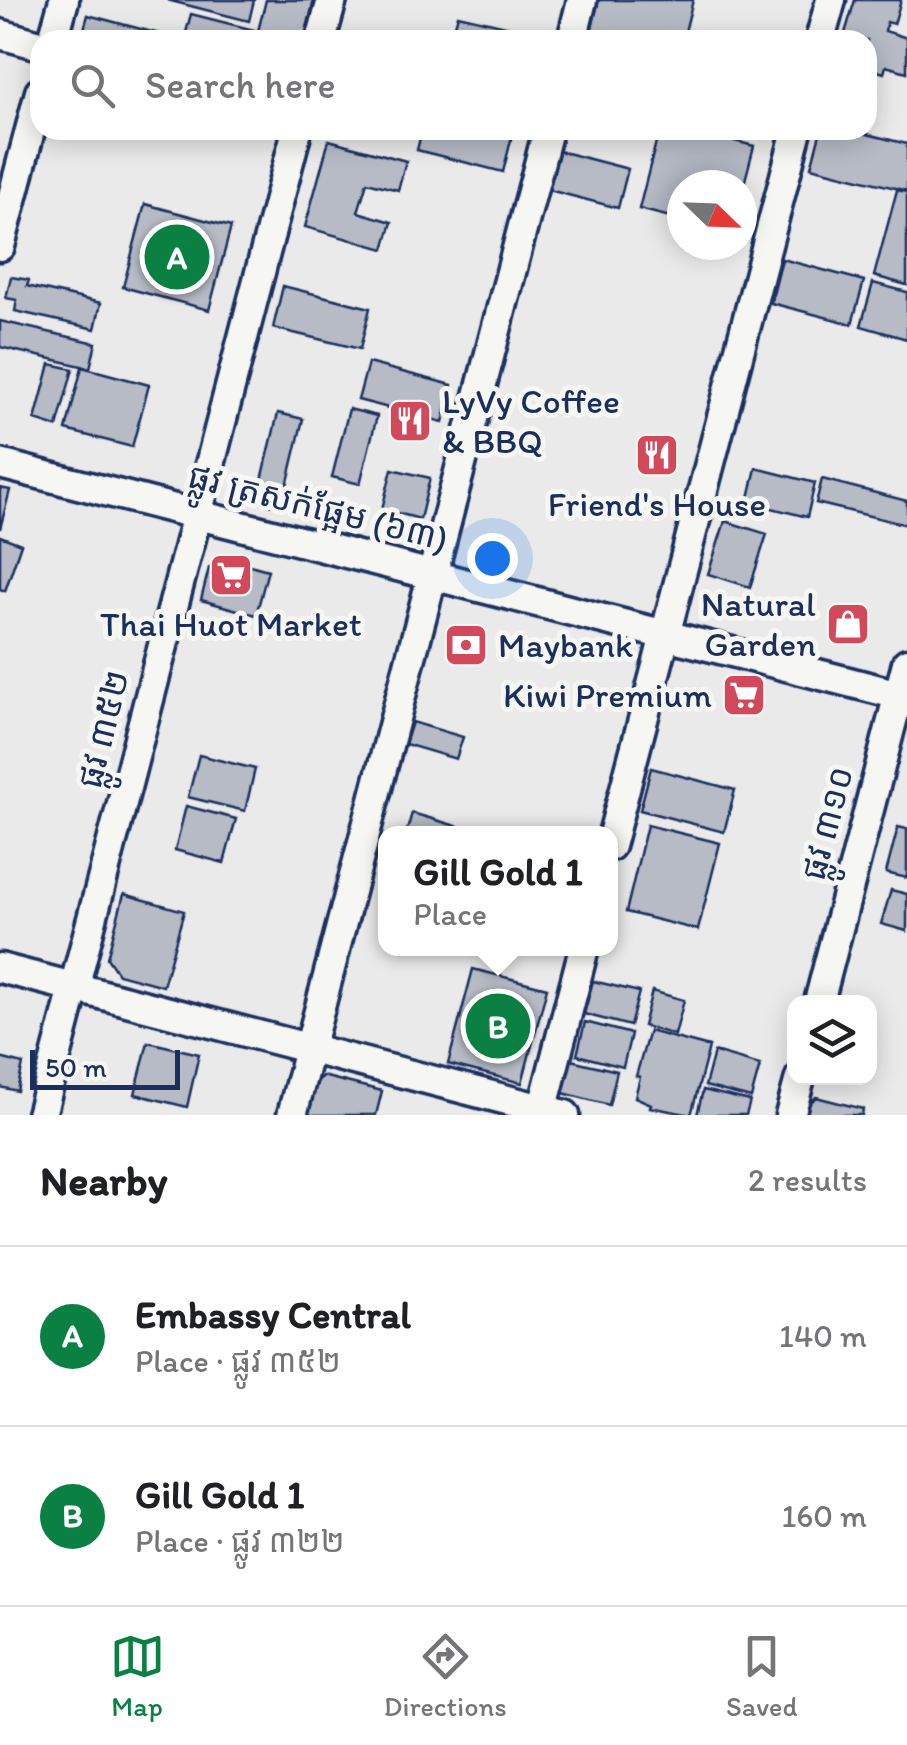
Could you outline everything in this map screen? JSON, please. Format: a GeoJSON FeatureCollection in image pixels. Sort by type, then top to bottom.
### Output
{"type":"FeatureCollection","features":[{"type":"Feature","properties":{"kind":"street"},"geometry":{"type":"LineString","coordinates":[[56,30],[64,0]]}},
{"type":"Feature","properties":{"kind":"street"},"geometry":{"type":"LineString","coordinates":[[324,30],[332,0]]}},
{"type":"Feature","properties":{"kind":"street"},"geometry":{"type":"LineString","coordinates":[[574,30],[582,0]]}},
{"type":"Feature","properties":{"kind":"street"},"geometry":{"type":"LineString","coordinates":[[823,30],[831,0]]}},
{"type":"Feature","properties":{"kind":"street"},"geometry":{"type":"LineString","coordinates":[[0,34],[30,42]]}},
{"type":"Feature","properties":{"kind":"street"},"geometry":{"type":"LineString","coordinates":[[0,246],[30,130]]}},
{"type":"Feature","properties":{"kind":"street","name":"ផ្លូវ ៣៥២"},"geometry":{"type":"LineString","coordinates":[[42,1115],[295,140]]}},
{"type":"Feature","properties":{"kind":"street"},"geometry":{"type":"LineString","coordinates":[[292,1115],[545,140]]}},
{"type":"Feature","properties":{"kind":"street"},"geometry":{"type":"LineString","coordinates":[[615,826],[794,140]]}},
{"type":"Feature","properties":{"kind":"street","name":"ផ្លូវ ត្រសក់ផ្អែម (៦៣)"},"geometry":{"type":"LineString","coordinates":[[0,464],[903,696]]}},
{"type":"Feature","properties":{"kind":"street","name":"ផ្លូវ ៣១០"},"geometry":{"type":"LineString","coordinates":[[821,995],[903,696],[907,663]]}},
{"type":"Feature","properties":{"kind":"street"},"geometry":{"type":"LineString","coordinates":[[0,968],[549,1113],[582,956]]}},
{"type":"Feature","properties":{"kind":"street"},"geometry":{"type":"LineString","coordinates":[[790,1115],[798,1085]]}},
{"type":"Feature","properties":{"kind":"building"},"geometry":{"type":"Polygon","coordinates":[[[167,0],[254,0],[249,21],[167,0]]]}},
{"type":"Feature","properties":{"kind":"building"},"geometry":{"type":"Polygon","coordinates":[[[266,0],[314,0],[306,30],[258,30],[266,0]]]}},
{"type":"Feature","properties":{"kind":"building"},"geometry":{"type":"Polygon","coordinates":[[[599,0],[693,0],[686,30],[592,30],[599,0]]]}},
{"type":"Feature","properties":{"kind":"building"},"geometry":{"type":"Polygon","coordinates":[[[855,0],[901,0],[894,24],[887,22],[885,31],[907,38],[907,72],[886,66],[884,73],[877,71],[877,30],[846,30],[855,0]]]}},
{"type":"Feature","properties":{"kind":"building"},"geometry":{"type":"Polygon","coordinates":[[[191,14],[254,30],[187,30],[191,14]]]}},
{"type":"Feature","properties":{"kind":"building"},"geometry":{"type":"Polygon","coordinates":[[[88,15],[144,30],[84,30],[88,15]]]}},
{"type":"Feature","properties":{"kind":"building"},"geometry":{"type":"Polygon","coordinates":[[[458,15],[523,30],[454,30],[458,15]]]}},
{"type":"Feature","properties":{"kind":"building"},"geometry":{"type":"Polygon","coordinates":[[[877,136],[907,144],[907,191],[811,167],[818,140],[877,140],[877,136]]]}},
{"type":"Feature","properties":{"kind":"building"},"geometry":{"type":"Polygon","coordinates":[[[329,140],[406,161],[398,190],[367,182],[358,212],[392,222],[384,249],[305,227],[329,140]]]}},
{"type":"Feature","properties":{"kind":"building"},"geometry":{"type":"Polygon","coordinates":[[[420,140],[511,140],[503,172],[417,150],[420,140]]]}},
{"type":"Feature","properties":{"kind":"building"},"geometry":{"type":"Polygon","coordinates":[[[656,140],[731,140],[754,146],[748,170],[667,170],[667,216],[639,209],[656,140]]]}},
{"type":"Feature","properties":{"kind":"building"},"geometry":{"type":"Polygon","coordinates":[[[559,151],[628,169],[618,208],[549,190],[559,151]]]}},
{"type":"Feature","properties":{"kind":"building"},"geometry":{"type":"Polygon","coordinates":[[[897,190],[907,192],[907,285],[874,276],[897,190]]]}},
{"type":"Feature","properties":{"kind":"building"},"geometry":{"type":"Polygon","coordinates":[[[145,204],[231,227],[209,310],[123,287],[145,204]]]}},
{"type":"Feature","properties":{"kind":"building"},"geometry":{"type":"Polygon","coordinates":[[[782,259],[864,281],[852,324],[771,303],[782,259]]]}},
{"type":"Feature","properties":{"kind":"building"},"geometry":{"type":"Polygon","coordinates":[[[11,277],[29,280],[27,286],[101,303],[95,329],[15,311],[17,300],[6,298],[11,277]]]}},
{"type":"Feature","properties":{"kind":"building"},"geometry":{"type":"Polygon","coordinates":[[[873,283],[907,292],[907,339],[861,326],[873,283]]]}},
{"type":"Feature","properties":{"kind":"building"},"geometry":{"type":"Polygon","coordinates":[[[283,286],[370,308],[360,349],[273,328],[283,286]]]}},
{"type":"Feature","properties":{"kind":"building"},"geometry":{"type":"Polygon","coordinates":[[[0,321],[96,343],[90,368],[0,347],[0,321]]]}},
{"type":"Feature","properties":{"kind":"building"},"geometry":{"type":"Polygon","coordinates":[[[368,363],[452,385],[443,422],[358,400],[368,363]]]}},
{"type":"Feature","properties":{"kind":"building"},"geometry":{"type":"Polygon","coordinates":[[[50,364],[73,369],[57,427],[35,420],[50,364]]]}},
{"type":"Feature","properties":{"kind":"building"},"geometry":{"type":"Polygon","coordinates":[[[82,367],[149,385],[132,447],[66,430],[82,367]]]}},
{"type":"Feature","properties":{"kind":"building"},"geometry":{"type":"Polygon","coordinates":[[[349,409],[377,416],[360,484],[332,477],[349,409]]]}},
{"type":"Feature","properties":{"kind":"building"},"geometry":{"type":"Polygon","coordinates":[[[278,413],[303,419],[282,507],[257,501],[278,413]]]}},
{"type":"Feature","properties":{"kind":"building"},"geometry":{"type":"Polygon","coordinates":[[[756,468],[815,483],[807,517],[748,502],[756,468]]]}},
{"type":"Feature","properties":{"kind":"building"},"geometry":{"type":"Polygon","coordinates":[[[392,469],[430,478],[420,519],[382,509],[392,469]]]}},
{"type":"Feature","properties":{"kind":"building"},"geometry":{"type":"Polygon","coordinates":[[[822,479],[907,501],[907,525],[816,503],[822,479]]]}},
{"type":"Feature","properties":{"kind":"building"},"geometry":{"type":"Polygon","coordinates":[[[0,488],[10,490],[0,529],[0,488]]]}},
{"type":"Feature","properties":{"kind":"building"},"geometry":{"type":"Polygon","coordinates":[[[725,521],[767,534],[750,587],[708,574],[725,521]]]}},
{"type":"Feature","properties":{"kind":"building"},"geometry":{"type":"Polygon","coordinates":[[[0,536],[21,544],[5,591],[0,589],[0,536]]]}},
{"type":"Feature","properties":{"kind":"building"},"geometry":{"type":"Polygon","coordinates":[[[228,559],[268,570],[256,615],[201,600],[209,568],[228,559]]]}},
{"type":"Feature","properties":{"kind":"building"},"geometry":{"type":"Polygon","coordinates":[[[412,722],[463,737],[456,759],[405,744],[412,722]]]}},
{"type":"Feature","properties":{"kind":"building"},"geometry":{"type":"Polygon","coordinates":[[[199,755],[255,769],[245,811],[188,797],[199,755]]]}},
{"type":"Feature","properties":{"kind":"building"},"geometry":{"type":"Polygon","coordinates":[[[651,768],[735,790],[724,832],[640,810],[651,768]]]}},
{"type":"Feature","properties":{"kind":"building"},"geometry":{"type":"Polygon","coordinates":[[[186,806],[236,819],[224,863],[175,850],[186,806]]]}},
{"type":"Feature","properties":{"kind":"building"},"geometry":{"type":"Polygon","coordinates":[[[412,813],[456,826],[408,826],[412,813]]]}},
{"type":"Feature","properties":{"kind":"building"},"geometry":{"type":"Polygon","coordinates":[[[647,825],[720,843],[698,930],[626,912],[647,825]]]}},
{"type":"Feature","properties":{"kind":"building"},"geometry":{"type":"Polygon","coordinates":[[[898,827],[907,829],[907,878],[886,873],[898,827]]]}},
{"type":"Feature","properties":{"kind":"building"},"geometry":{"type":"Polygon","coordinates":[[[891,890],[907,894],[907,931],[881,924],[891,890]]]}},
{"type":"Feature","properties":{"kind":"building"},"geometry":{"type":"Polygon","coordinates":[[[124,894],[184,911],[163,986],[118,974],[107,958],[124,894]]]}},
{"type":"Feature","properties":{"kind":"building"},"geometry":{"type":"Polygon","coordinates":[[[473,969],[547,988],[522,1083],[448,1064],[473,969]]]}},
{"type":"Feature","properties":{"kind":"building"},"geometry":{"type":"Polygon","coordinates":[[[593,981],[639,992],[630,1026],[584,1014],[593,981]]]}},
{"type":"Feature","properties":{"kind":"building"},"geometry":{"type":"Polygon","coordinates":[[[652,991],[684,1000],[675,1035],[643,1026],[652,991]]]}},
{"type":"Feature","properties":{"kind":"building"},"geometry":{"type":"Polygon","coordinates":[[[585,1022],[631,1034],[623,1067],[577,1055],[585,1022]]]}},
{"type":"Feature","properties":{"kind":"building"},"geometry":{"type":"Polygon","coordinates":[[[649,1031],[709,1047],[691,1115],[650,1107],[651,1104],[635,1097],[640,1077],[636,1076],[649,1031]]]}},
{"type":"Feature","properties":{"kind":"building"},"geometry":{"type":"Polygon","coordinates":[[[148,1042],[199,1054],[187,1107],[135,1094],[148,1042]]]}},
{"type":"Feature","properties":{"kind":"building"},"geometry":{"type":"Polygon","coordinates":[[[714,1052],[760,1065],[751,1098],[705,1086],[714,1052]]]}},
{"type":"Feature","properties":{"kind":"building"},"geometry":{"type":"Polygon","coordinates":[[[0,1058],[23,1064],[17,1091],[0,1087],[0,1058]]]}},
{"type":"Feature","properties":{"kind":"building"},"geometry":{"type":"Polygon","coordinates":[[[571,1060],[617,1071],[609,1105],[563,1093],[571,1060]]]}},
{"type":"Feature","properties":{"kind":"building"},"geometry":{"type":"Polygon","coordinates":[[[322,1076],[382,1091],[376,1115],[307,1115],[314,1086],[322,1076]]]}},
{"type":"Feature","properties":{"kind":"building"},"geometry":{"type":"Polygon","coordinates":[[[703,1090],[750,1101],[746,1115],[697,1115],[703,1090]]]}},
{"type":"Feature","properties":{"kind":"building"},"geometry":{"type":"Polygon","coordinates":[[[816,1097],[863,1109],[862,1115],[804,1115],[816,1097]]]}},
{"type":"Feature","properties":{"kind":"place","name":"Embassy Central"},"geometry":{"type":"Point","coordinates":[177,257]}},
{"type":"Feature","properties":{"kind":"place","name":"LyVy Coffee & BBQ"},"geometry":{"type":"Point","coordinates":[410,421]}},
{"type":"Feature","properties":{"kind":"place","name":"Friend's House"},"geometry":{"type":"Point","coordinates":[657,455]}},
{"type":"Feature","properties":{"kind":"place","name":"Thai Huot Market"},"geometry":{"type":"Point","coordinates":[231,575]}},
{"type":"Feature","properties":{"kind":"place","name":"Natural Garden"},"geometry":{"type":"Point","coordinates":[848,624]}},
{"type":"Feature","properties":{"kind":"place","name":"Maybank"},"geometry":{"type":"Point","coordinates":[466,645]}},
{"type":"Feature","properties":{"kind":"place","name":"Kiwi Premium"},"geometry":{"type":"Point","coordinates":[744,695]}},
{"type":"Feature","properties":{"kind":"place","name":"Gill Gold 1"},"geometry":{"type":"Point","coordinates":[498,1026]}}]}
